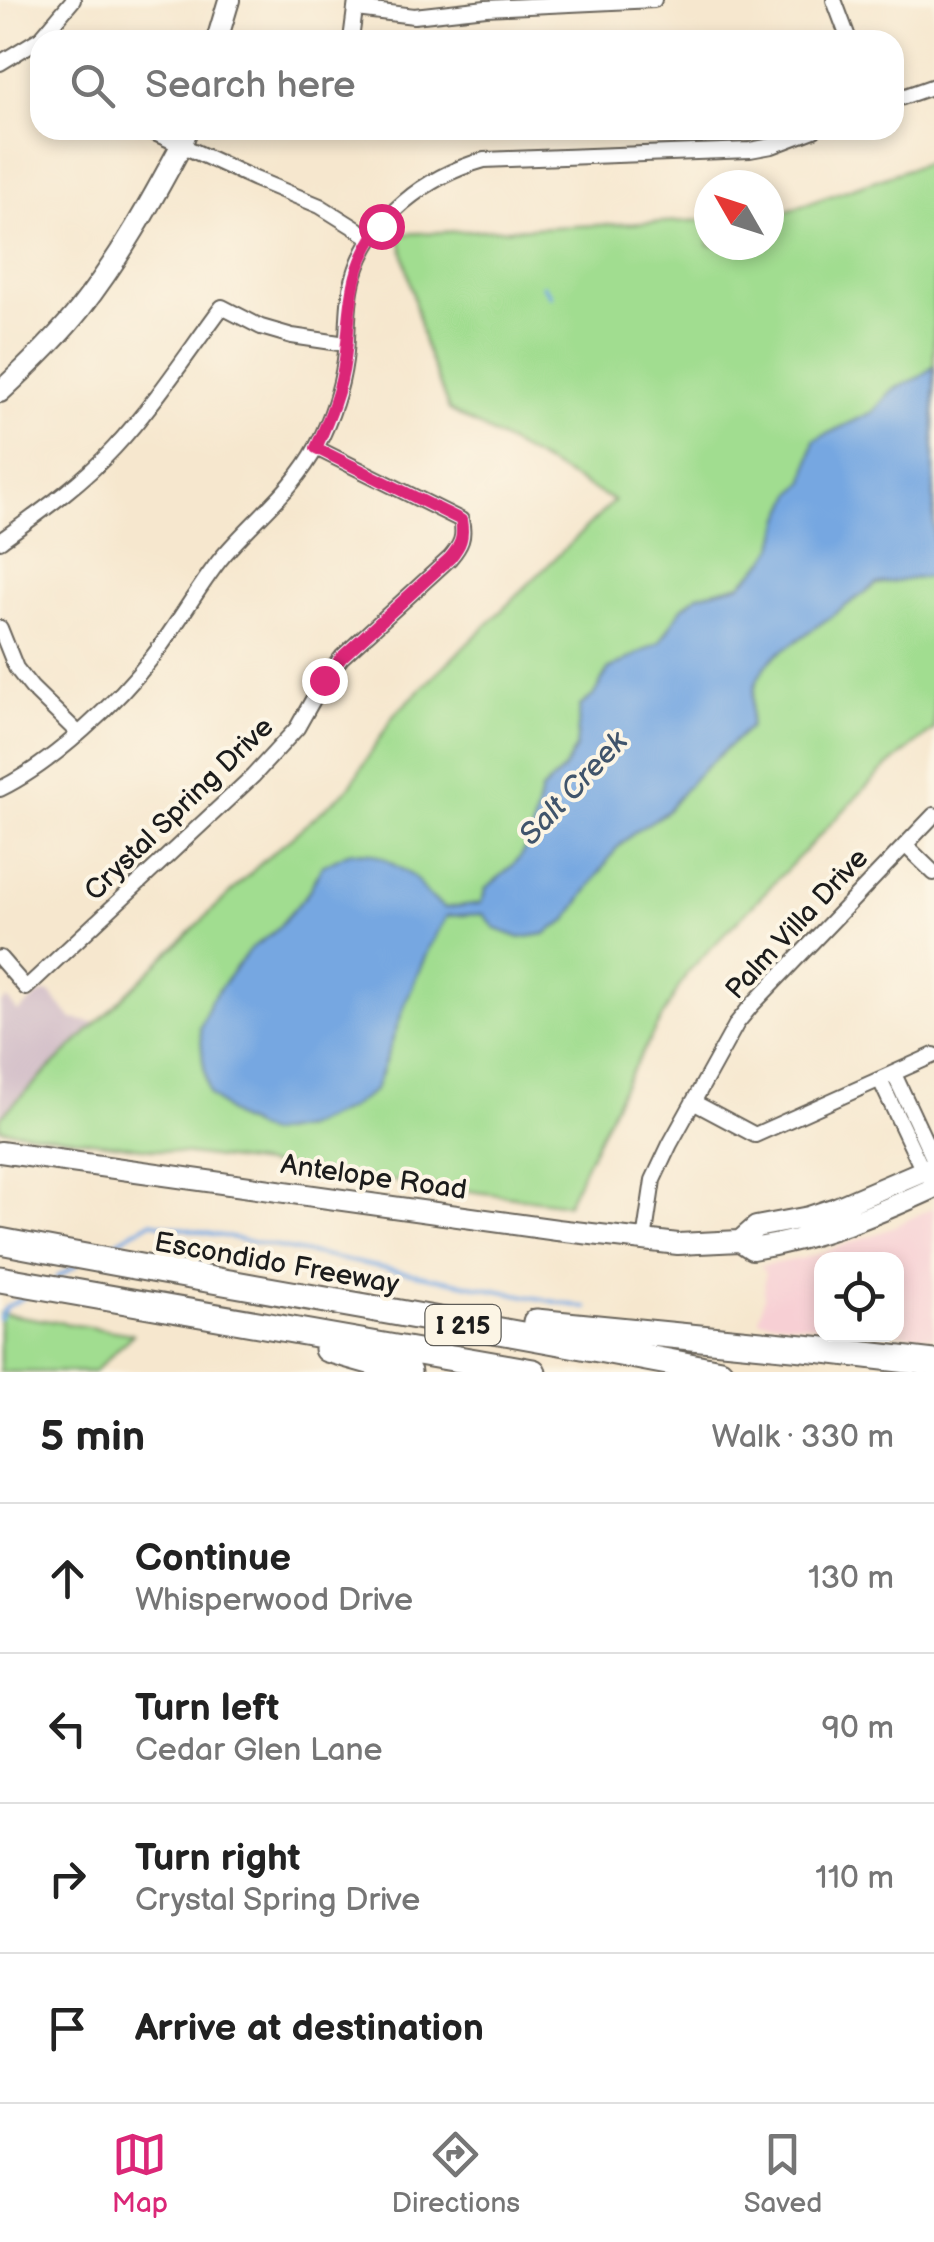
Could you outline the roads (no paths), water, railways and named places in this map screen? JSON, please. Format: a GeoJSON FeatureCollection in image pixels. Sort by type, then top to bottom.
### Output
{"type":"FeatureCollection","features":[{"type":"Feature","properties":{"kind":"highway","name":"Escondido Freeway"},"geometry":{"type":"LineString","coordinates":[[0,1241],[720,1372]]}},
{"type":"Feature","properties":{"kind":"highway","name":"I 215"},"geometry":{"type":"LineString","coordinates":[[0,1279],[533,1372]]}},
{"type":"Feature","properties":{"kind":"highway"},"geometry":{"type":"LineString","coordinates":[[296,1295],[335,1291],[547,1324],[934,1364]]}},
{"type":"Feature","properties":{"kind":"highway"},"geometry":{"type":"LineString","coordinates":[[272,1326],[297,1340],[408,1372]]}},
{"type":"Feature","properties":{"kind":"street"},"geometry":{"type":"LineString","coordinates":[[49,30],[73,0]]}},
{"type":"Feature","properties":{"kind":"street"},"geometry":{"type":"LineString","coordinates":[[220,30],[229,0]]}},
{"type":"Feature","properties":{"kind":"street"},"geometry":{"type":"LineString","coordinates":[[352,30],[356,5],[414,16],[508,4],[654,0]]}},
{"type":"Feature","properties":{"kind":"street"},"geometry":{"type":"LineString","coordinates":[[834,0],[845,30]]}},
{"type":"Feature","properties":{"kind":"street"},"geometry":{"type":"LineString","coordinates":[[0,63],[30,46]]}},
{"type":"Feature","properties":{"kind":"street"},"geometry":{"type":"LineString","coordinates":[[904,96],[934,86]]}},
{"type":"Feature","properties":{"kind":"street"},"geometry":{"type":"LineString","coordinates":[[0,392],[79,310],[122,250],[183,140]]}},
{"type":"Feature","properties":{"kind":"street"},"geometry":{"type":"LineString","coordinates":[[188,140],[320,206],[372,238]]}},
{"type":"Feature","properties":{"kind":"street"},"geometry":{"type":"LineString","coordinates":[[0,788],[25,776],[121,693],[152,658],[218,563],[294,481],[316,448],[338,396],[354,277],[372,238],[407,200],[432,180],[484,160],[750,150],[788,140]]}},
{"type":"Feature","properties":{"kind":"street"},"geometry":{"type":"LineString","coordinates":[[0,541],[114,449],[222,306],[261,327],[346,344]]}},
{"type":"Feature","properties":{"kind":"street","name":"Crystal Spring Drive"},"geometry":{"type":"LineString","coordinates":[[0,958],[26,988],[253,776],[297,728],[342,657],[461,544],[461,520],[316,448]]}},
{"type":"Feature","properties":{"kind":"street"},"geometry":{"type":"LineString","coordinates":[[0,628],[16,668],[78,733]]}},
{"type":"Feature","properties":{"kind":"street","name":"Palm Villa Drive"},"geometry":{"type":"LineString","coordinates":[[644,1241],[654,1180],[737,1023],[934,815]]}},
{"type":"Feature","properties":{"kind":"street"},"geometry":{"type":"LineString","coordinates":[[905,845],[934,873]]}},
{"type":"Feature","properties":{"kind":"street"},"geometry":{"type":"LineString","coordinates":[[694,1102],[754,1135],[934,1054]]}},
{"type":"Feature","properties":{"kind":"street"},"geometry":{"type":"LineString","coordinates":[[887,1077],[932,1173]]}},
{"type":"Feature","properties":{"kind":"street","name":"Antelope Road"},"geometry":{"type":"LineString","coordinates":[[0,1152],[644,1241],[740,1241],[752,1249],[858,1222],[932,1173]]}},
{"type":"Feature","properties":{"kind":"water"},"geometry":{"type":"Polygon","coordinates":[[[934,366],[934,576],[877,584],[775,656],[757,680],[750,727],[695,777],[666,812],[616,849],[567,920],[545,934],[520,938],[496,929],[483,914],[447,916],[407,999],[375,1090],[348,1109],[304,1128],[268,1134],[236,1119],[209,1094],[200,1028],[211,1000],[250,949],[274,932],[307,894],[322,866],[350,852],[370,853],[414,877],[444,908],[481,903],[486,888],[521,856],[531,835],[541,791],[563,770],[576,748],[580,706],[593,696],[608,670],[660,642],[682,608],[698,595],[741,584],[775,546],[782,517],[793,494],[805,481],[814,440],[873,412],[892,390],[934,366]]]}},
{"type":"Feature","properties":{"kind":"waterway"},"geometry":{"type":"LineString","coordinates":[[543,285],[551,296]]}},
{"type":"Feature","properties":{"kind":"waterway"},"geometry":{"type":"LineString","coordinates":[[103,1250],[151,1222],[587,1308]]}},
{"type":"Feature","properties":{"kind":"waterway","name":"Salt Creek"},"geometry":{"type":"LineString","coordinates":[[56,1278],[77,1265]]}},
{"type":"Feature","properties":{"kind":"waterway","name":"Salt Creek"},"geometry":{"type":"LineString","coordinates":[[0,1318],[5,1308],[26,1296]]}}]}
